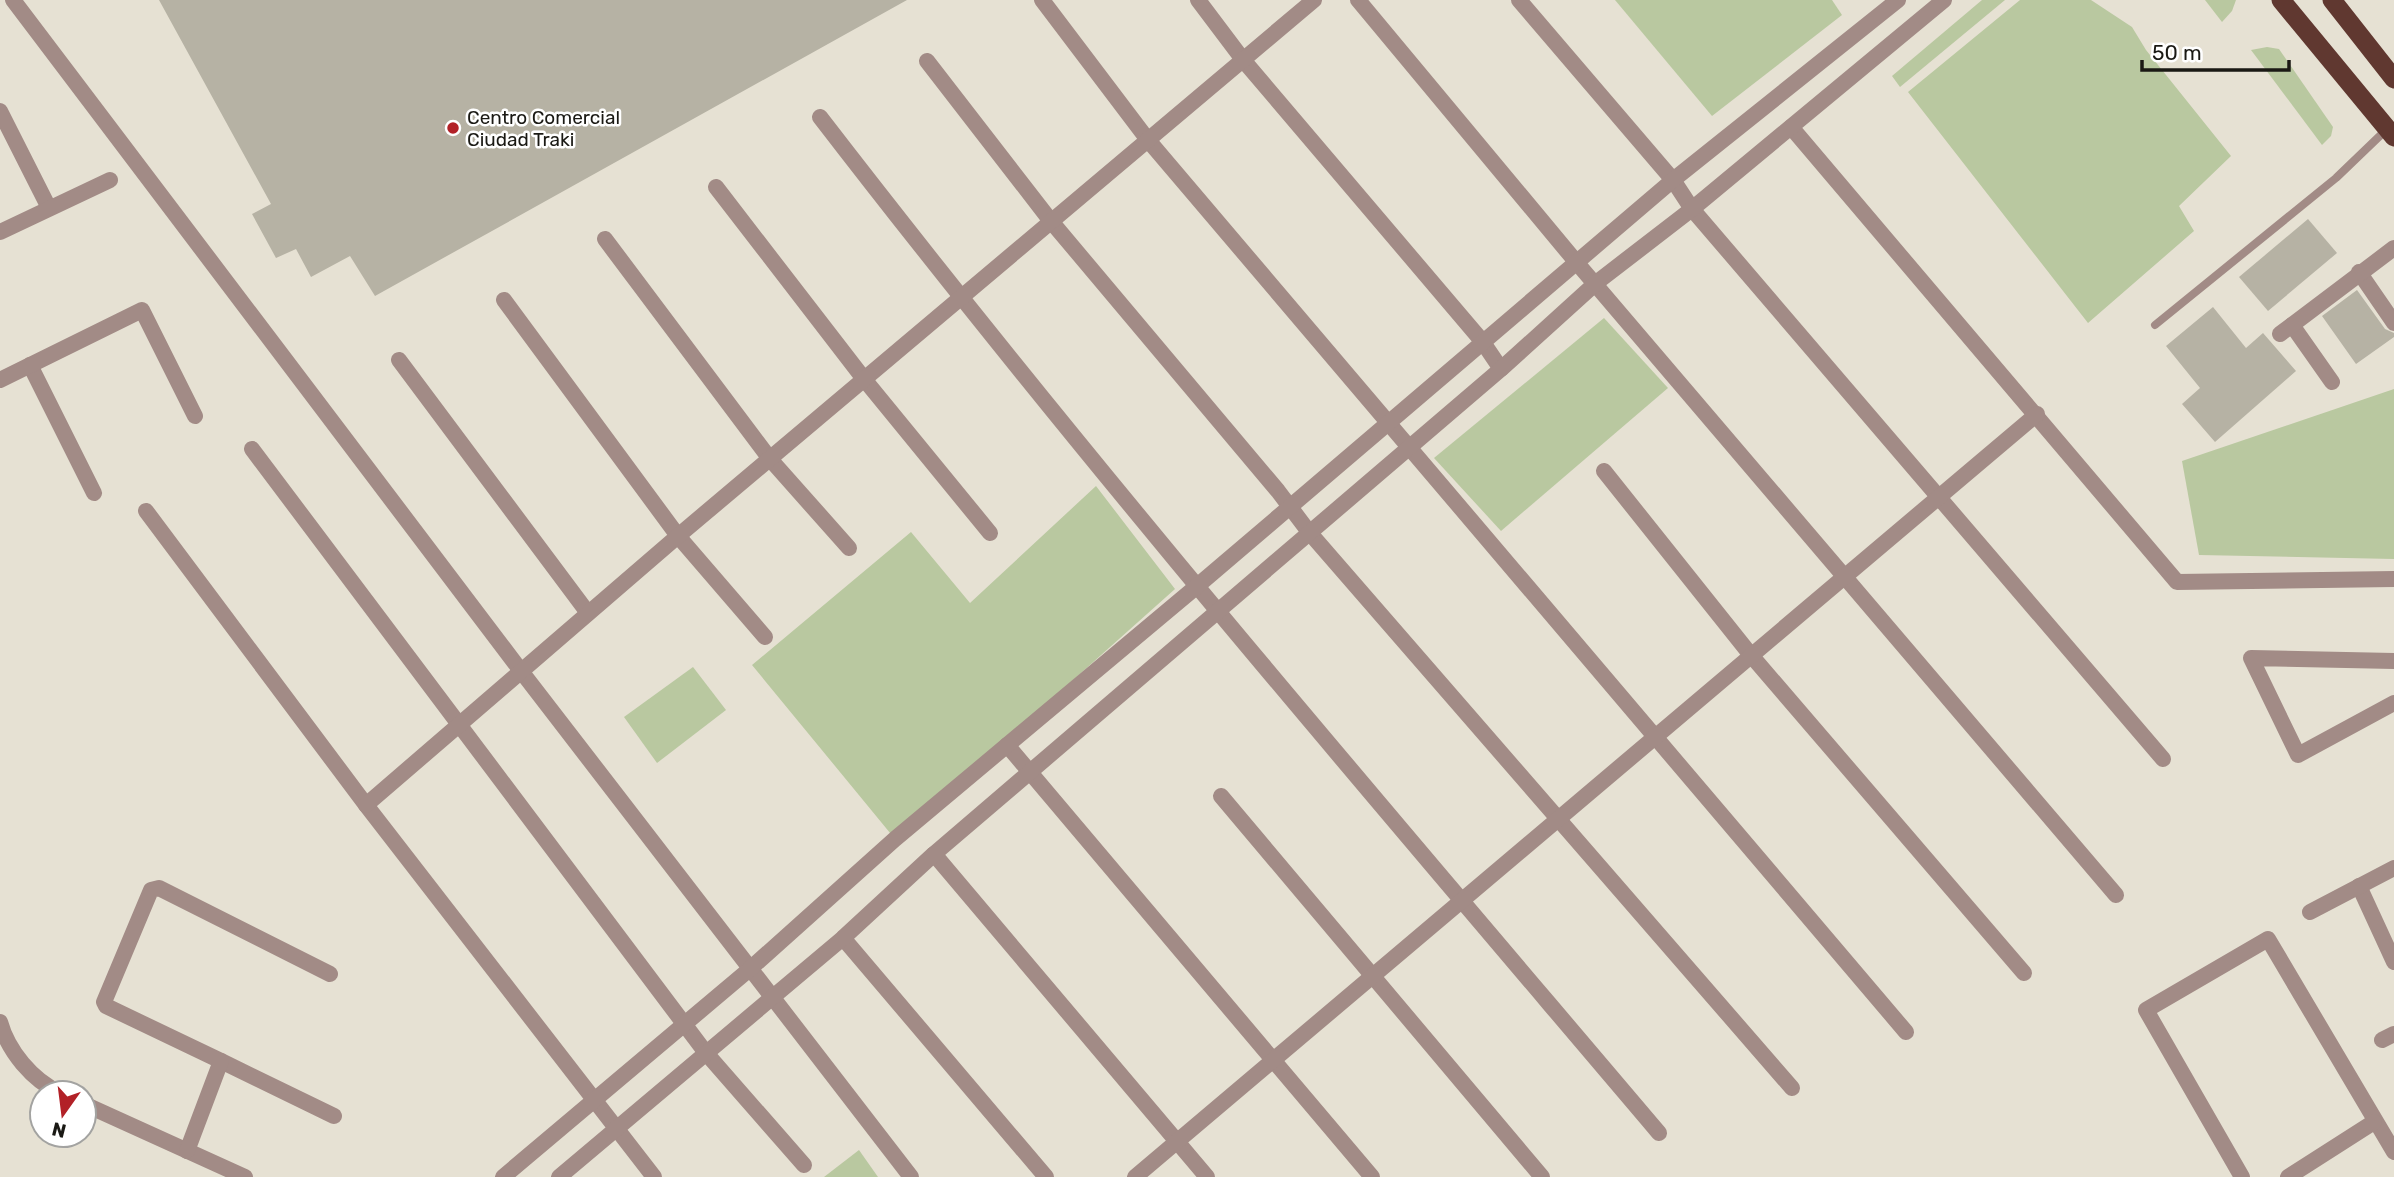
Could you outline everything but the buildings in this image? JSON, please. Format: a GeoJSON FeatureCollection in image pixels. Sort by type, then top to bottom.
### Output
{"type":"FeatureCollection","features":[{"type":"Feature","properties":{"kind":"highway"},"geometry":{"type":"LineString","coordinates":[[2281,0],[2390,133]]}},
{"type":"Feature","properties":{"kind":"highway"},"geometry":{"type":"LineString","coordinates":[[2332,0],[2394,79]]}},
{"type":"Feature","properties":{"kind":"street"},"geometry":{"type":"LineString","coordinates":[[13,0],[521,671],[911,1177]]}},
{"type":"Feature","properties":{"kind":"street"},"geometry":{"type":"LineString","coordinates":[[1042,0],[1148,139],[1410,446],[1652,737],[1906,1032]]}},
{"type":"Feature","properties":{"kind":"street"},"geometry":{"type":"LineString","coordinates":[[1198,0],[1244,61],[1482,341],[1501,369]]}},
{"type":"Feature","properties":{"kind":"street"},"geometry":{"type":"LineString","coordinates":[[366,805],[1050,220],[1314,0]]}},
{"type":"Feature","properties":{"kind":"street"},"geometry":{"type":"LineString","coordinates":[[1358,0],[1577,263],[1847,576],[2116,895]]}},
{"type":"Feature","properties":{"kind":"street"},"geometry":{"type":"LineString","coordinates":[[1519,0],[1673,180],[1692,209],[1941,496],[2163,759]]}},
{"type":"Feature","properties":{"kind":"street"},"geometry":{"type":"LineString","coordinates":[[503,1177],[751,968],[895,839],[1196,587],[1482,341],[1673,180],[1898,0]]}},
{"type":"Feature","properties":{"kind":"street"},"geometry":{"type":"LineString","coordinates":[[559,1177],[843,938],[934,854],[1217,609],[1501,369],[1597,283],[1692,209],[1944,0]]}},
{"type":"Feature","properties":{"kind":"street"},"geometry":{"type":"LineString","coordinates":[[927,61],[1050,220],[1290,506],[1309,533],[1792,1088]]}},
{"type":"Feature","properties":{"kind":"street"},"geometry":{"type":"LineString","coordinates":[[0,111],[49,208]]}},
{"type":"Feature","properties":{"kind":"street"},"geometry":{"type":"LineString","coordinates":[[820,117],[959,298],[1196,587],[1659,1133]]}},
{"type":"Feature","properties":{"kind":"street"},"geometry":{"type":"LineString","coordinates":[[1791,127],[2177,582],[2394,579]]}},
{"type":"Feature","properties":{"kind":"street"},"geometry":{"type":"LineString","coordinates":[[0,232],[110,180]]}},
{"type":"Feature","properties":{"kind":"street"},"geometry":{"type":"LineString","coordinates":[[716,187],[864,379],[990,533]]}},
{"type":"Feature","properties":{"kind":"street"},"geometry":{"type":"LineString","coordinates":[[605,239],[770,459],[849,548]]}},
{"type":"Feature","properties":{"kind":"street"},"geometry":{"type":"LineString","coordinates":[[2332,382],[2286,329],[2394,248]]}},
{"type":"Feature","properties":{"kind":"street"},"geometry":{"type":"LineString","coordinates":[[2359,272],[2394,323]]}},
{"type":"Feature","properties":{"kind":"street"},"geometry":{"type":"LineString","coordinates":[[504,300],[678,536],[765,637]]}},
{"type":"Feature","properties":{"kind":"street"},"geometry":{"type":"LineString","coordinates":[[0,380],[142,310],[195,416]]}},
{"type":"Feature","properties":{"kind":"street"},"geometry":{"type":"LineString","coordinates":[[399,360],[588,613]]}},
{"type":"Feature","properties":{"kind":"street"},"geometry":{"type":"LineString","coordinates":[[30,365],[94,492]]}},
{"type":"Feature","properties":{"kind":"street"},"geometry":{"type":"LineString","coordinates":[[1135,1177],[1373,978],[1461,899],[1750,654],[1847,576],[2037,414]]}},
{"type":"Feature","properties":{"kind":"street"},"geometry":{"type":"LineString","coordinates":[[252,449],[706,1053],[804,1165]]}},
{"type":"Feature","properties":{"kind":"street"},"geometry":{"type":"LineString","coordinates":[[1604,471],[1750,654],[2024,973]]}},
{"type":"Feature","properties":{"kind":"street"},"geometry":{"type":"LineString","coordinates":[[146,511],[366,805],[653,1177]]}},
{"type":"Feature","properties":{"kind":"street"},"geometry":{"type":"LineString","coordinates":[[2394,661],[2250,658],[2298,755],[2394,703]]}},
{"type":"Feature","properties":{"kind":"street"},"geometry":{"type":"LineString","coordinates":[[1007,745],[1372,1177]]}},
{"type":"Feature","properties":{"kind":"street"},"geometry":{"type":"LineString","coordinates":[[1221,796],[1542,1177]]}},
{"type":"Feature","properties":{"kind":"street"},"geometry":{"type":"LineString","coordinates":[[934,854],[1207,1177]]}},
{"type":"Feature","properties":{"kind":"street"},"geometry":{"type":"LineString","coordinates":[[2310,912],[2394,868]]}},
{"type":"Feature","properties":{"kind":"street"},"geometry":{"type":"LineString","coordinates":[[2359,886],[2394,962]]}},
{"type":"Feature","properties":{"kind":"street"},"geometry":{"type":"LineString","coordinates":[[330,974],[159,888],[151,890],[104,1002],[106,1006],[334,1116]]}},
{"type":"Feature","properties":{"kind":"street"},"geometry":{"type":"LineString","coordinates":[[843,938],[1046,1177]]}},
{"type":"Feature","properties":{"kind":"street"},"geometry":{"type":"LineString","coordinates":[[2242,1177],[2146,1010],[2269,939],[2394,1152]]}},
{"type":"Feature","properties":{"kind":"street"},"geometry":{"type":"LineString","coordinates":[[0,1022],[15,1053],[38,1079]]}},
{"type":"Feature","properties":{"kind":"street"},"geometry":{"type":"LineString","coordinates":[[187,1151],[221,1061]]}},
{"type":"Feature","properties":{"kind":"street"},"geometry":{"type":"LineString","coordinates":[[98,1110],[245,1177]]}},
{"type":"Feature","properties":{"kind":"street"},"geometry":{"type":"LineString","coordinates":[[2288,1177],[2374,1122]]}},
{"type":"Feature","properties":{"kind":"lane"},"geometry":{"type":"LineString","coordinates":[[2154,326],[2390,133]]}},
{"type":"Feature","properties":{"kind":"green space"},"geometry":{"type":"Polygon","coordinates":[[[1615,0],[1832,0],[1842,15],[1712,116],[1615,0]]]}},
{"type":"Feature","properties":{"kind":"green space"},"geometry":{"type":"Polygon","coordinates":[[[1982,0],[2005,0],[1900,87],[1892,76],[1982,0]]]}},
{"type":"Feature","properties":{"kind":"green space"},"geometry":{"type":"Polygon","coordinates":[[[2020,0],[2091,0],[2132,27],[2146,50],[2231,156],[2179,206],[2194,231],[2088,323],[1908,92],[2020,0]]]}},
{"type":"Feature","properties":{"kind":"green space"},"geometry":{"type":"Polygon","coordinates":[[[2205,0],[2236,0],[2232,11],[2222,22],[2205,0]]]}},
{"type":"Feature","properties":{"kind":"green space"},"geometry":{"type":"Polygon","coordinates":[[[2267,47],[2279,49],[2333,127],[2331,136],[2322,145],[2251,50],[2267,47]]]}},
{"type":"Feature","properties":{"kind":"green space"},"geometry":{"type":"Polygon","coordinates":[[[1604,318],[1668,388],[1501,531],[1434,458],[1604,318]]]}},
{"type":"Feature","properties":{"kind":"green space"},"geometry":{"type":"Polygon","coordinates":[[[2394,389],[2394,559],[2199,555],[2182,461],[2394,389]]]}},
{"type":"Feature","properties":{"kind":"green space"},"geometry":{"type":"Polygon","coordinates":[[[1096,486],[1175,589],[895,839],[752,665],[911,532],[970,603],[1096,486]]]}},
{"type":"Feature","properties":{"kind":"green space"},"geometry":{"type":"Polygon","coordinates":[[[693,667],[726,710],[657,763],[624,717],[693,667]]]}},
{"type":"Feature","properties":{"kind":"green space"},"geometry":{"type":"Polygon","coordinates":[[[859,1150],[878,1177],[824,1177],[859,1150]]]}},
{"type":"Feature","properties":{"kind":"place","name":"Centro Comercial Ciudad Traki"},"geometry":{"type":"Point","coordinates":[453,128]}}]}
